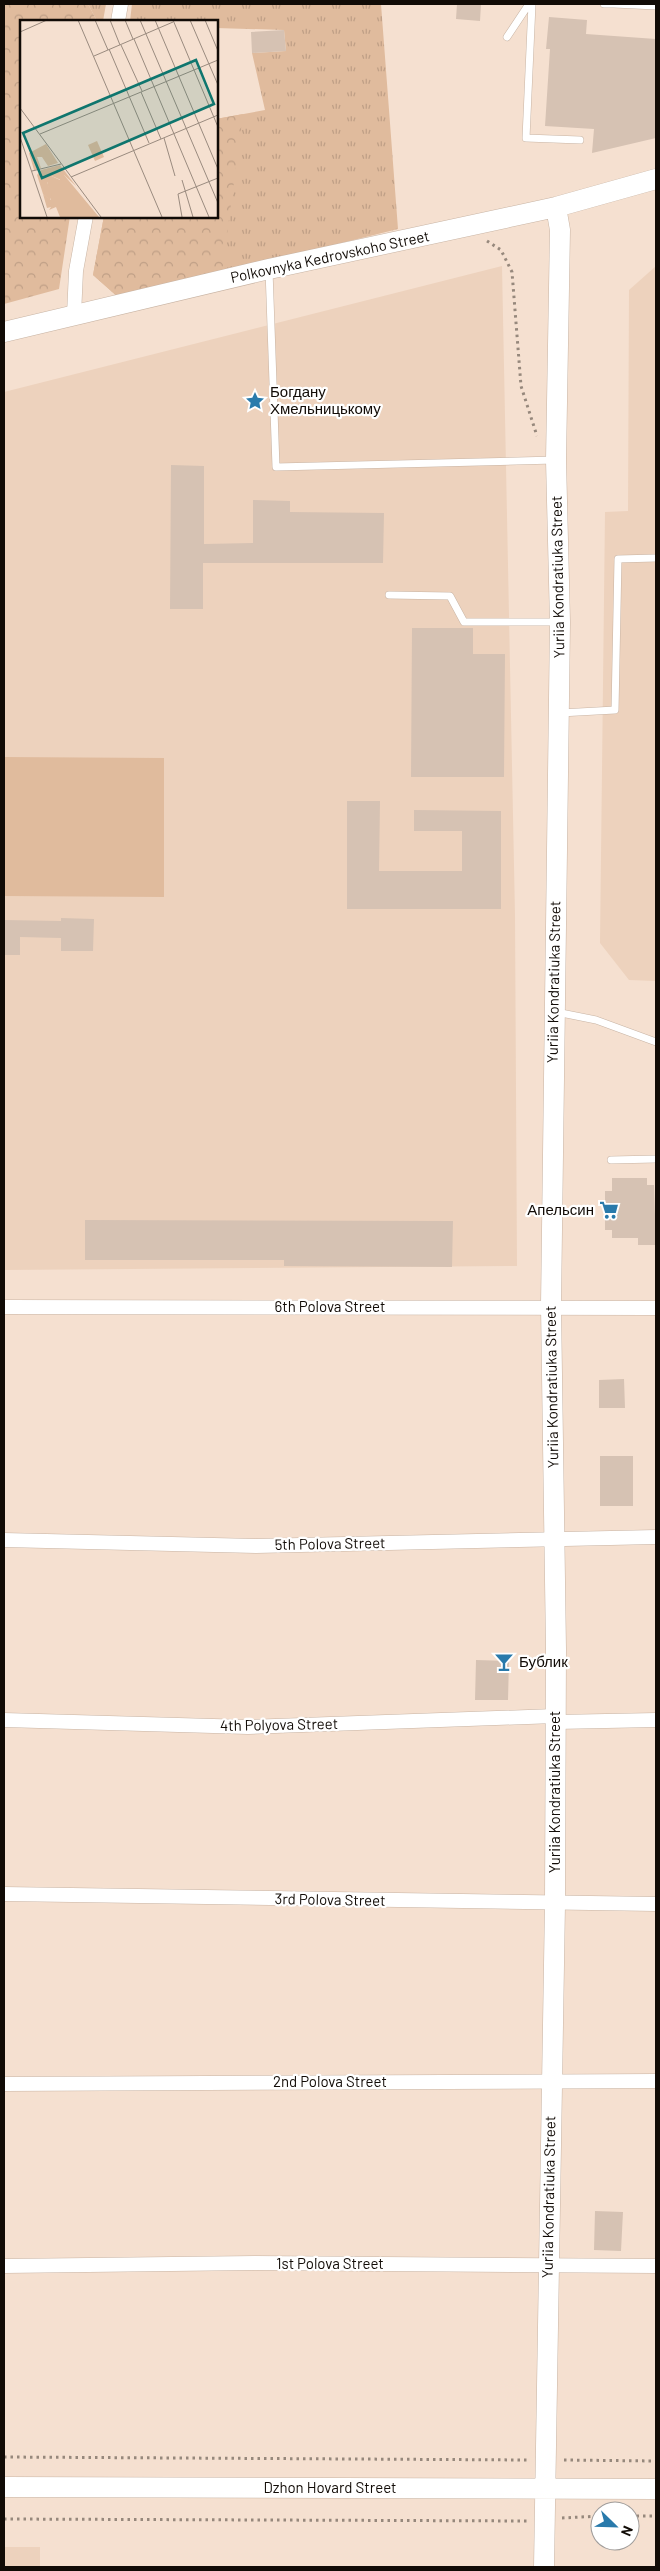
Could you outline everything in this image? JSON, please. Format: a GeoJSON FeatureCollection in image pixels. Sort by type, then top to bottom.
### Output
{"type":"FeatureCollection","features":[{"type":"Feature","properties":{"kind":"street"},"geometry":{"type":"LineString","coordinates":[[118,20],[121,4]]}},
{"type":"Feature","properties":{"kind":"street","name":"Polkovnyka Kedrovskoho Street"},"geometry":{"type":"LineString","coordinates":[[4,332],[269,270],[556,207],[656,179]]}},
{"type":"Feature","properties":{"kind":"street","name":"Yuriia Kondratiuka Street"},"geometry":{"type":"LineString","coordinates":[[544,2567],[550,2080],[555,1904],[555,1538],[551,1306],[553,1012],[560,622],[556,460],[560,230],[556,207]]}},
{"type":"Feature","properties":{"kind":"street"},"geometry":{"type":"LineString","coordinates":[[74,315],[76,271],[86,218]]}},
{"type":"Feature","properties":{"kind":"street","name":"6th Polova Street"},"geometry":{"type":"LineString","coordinates":[[4,1307],[551,1306],[656,1308]]}},
{"type":"Feature","properties":{"kind":"street","name":"5th Polova Street"},"geometry":{"type":"LineString","coordinates":[[4,1540],[256,1546],[656,1537]]}},
{"type":"Feature","properties":{"kind":"street","name":"4th Polyova Street"},"geometry":{"type":"LineString","coordinates":[[4,1720],[248,1727],[555,1719],[656,1720]]}},
{"type":"Feature","properties":{"kind":"street","name":"3rd Polova Street"},"geometry":{"type":"LineString","coordinates":[[4,1894],[555,1904],[656,1904]]}},
{"type":"Feature","properties":{"kind":"street","name":"2nd Polova Street"},"geometry":{"type":"LineString","coordinates":[[4,2084],[656,2081]]}},
{"type":"Feature","properties":{"kind":"street","name":"1st Polova Street"},"geometry":{"type":"LineString","coordinates":[[4,2266],[255,2263],[656,2266]]}},
{"type":"Feature","properties":{"kind":"street","name":"Dzhon Hovard Street"},"geometry":{"type":"LineString","coordinates":[[4,2487],[656,2489]]}},
{"type":"Feature","properties":{"kind":"lane"},"geometry":{"type":"LineString","coordinates":[[507,36],[530,4]]}},
{"type":"Feature","properties":{"kind":"lane"},"geometry":{"type":"LineString","coordinates":[[530,4],[526,138],[580,140]]}},
{"type":"Feature","properties":{"kind":"lane"},"geometry":{"type":"LineString","coordinates":[[604,4],[656,6]]}},
{"type":"Feature","properties":{"kind":"lane"},"geometry":{"type":"LineString","coordinates":[[269,270],[276,467],[556,460]]}},
{"type":"Feature","properties":{"kind":"lane"},"geometry":{"type":"LineString","coordinates":[[558,713],[615,710],[618,559],[656,558]]}},
{"type":"Feature","properties":{"kind":"lane"},"geometry":{"type":"LineString","coordinates":[[389,595],[450,596],[464,622],[560,622]]}},
{"type":"Feature","properties":{"kind":"lane"},"geometry":{"type":"LineString","coordinates":[[553,1012],[596,1020],[656,1042]]}},
{"type":"Feature","properties":{"kind":"lane"},"geometry":{"type":"LineString","coordinates":[[611,1160],[656,1159]]}},
{"type":"Feature","properties":{"kind":"path"},"geometry":{"type":"LineString","coordinates":[[465,227],[502,250],[512,272],[521,386],[536,435],[556,460]]}},
{"type":"Feature","properties":{"kind":"path"},"geometry":{"type":"LineString","coordinates":[[4,2457],[656,2461]]}},
{"type":"Feature","properties":{"kind":"path"},"geometry":{"type":"LineString","coordinates":[[640,2516],[656,2516]]}},
{"type":"Feature","properties":{"kind":"path"},"geometry":{"type":"LineString","coordinates":[[4,2519],[545,2521],[590,2517]]}},
{"type":"Feature","properties":{"kind":"shaded area"},"geometry":{"type":"Polygon","coordinates":[[[502,266],[515,915],[517,1266],[4,1270],[4,392],[502,266]]]}},
{"type":"Feature","properties":{"kind":"shaded area"},"geometry":{"type":"Polygon","coordinates":[[[656,266],[656,981],[629,980],[600,943],[605,512],[628,511],[629,290],[656,266]]]}},
{"type":"Feature","properties":{"kind":"shaded area"},"geometry":{"type":"Polygon","coordinates":[[[4,2547],[40,2547],[40,2567],[4,2567],[4,2547]]]}},
{"type":"Feature","properties":{"kind":"green space"},"geometry":{"type":"Polygon","coordinates":[[[4,4],[88,4],[96,20],[20,20],[20,218],[70,218],[59,289],[4,304],[4,4]]]}},
{"type":"Feature","properties":{"kind":"green space"},"geometry":{"type":"Polygon","coordinates":[[[88,4],[106,4],[103,20],[96,20],[88,4]]]}},
{"type":"Feature","properties":{"kind":"green space"},"geometry":{"type":"Polygon","coordinates":[[[132,4],[381,4],[398,229],[119,298],[93,275],[104,218],[218,218],[218,119],[265,110],[252,53],[286,51],[284,30],[218,28],[218,20],[130,20],[132,4]]]}},
{"type":"Feature","properties":{"kind":"green space"},"geometry":{"type":"Polygon","coordinates":[[[243,114],[222,272],[119,298],[93,275],[104,218],[218,218],[218,119],[243,114]]]}},
{"type":"Feature","properties":{"kind":"green space"},"geometry":{"type":"Polygon","coordinates":[[[4,757],[164,758],[164,897],[4,896],[4,757]]]}},
{"type":"Feature","properties":{"kind":"building"},"geometry":{"type":"Polygon","coordinates":[[[457,4],[481,4],[480,21],[456,19],[457,4]]]}},
{"type":"Feature","properties":{"kind":"building"},"geometry":{"type":"Polygon","coordinates":[[[549,17],[587,20],[586,34],[656,39],[656,138],[592,153],[594,129],[545,126],[550,49],[546,49],[549,17]]]}},
{"type":"Feature","properties":{"kind":"building"},"geometry":{"type":"Polygon","coordinates":[[[284,30],[286,51],[252,53],[251,32],[284,30]]]}},
{"type":"Feature","properties":{"kind":"building"},"geometry":{"type":"Polygon","coordinates":[[[171,465],[204,466],[204,544],[253,543],[253,500],[290,501],[290,512],[384,513],[383,563],[203,563],[203,609],[170,609],[171,465]]]}},
{"type":"Feature","properties":{"kind":"building"},"geometry":{"type":"Polygon","coordinates":[[[412,628],[473,628],[473,654],[505,654],[504,777],[411,777],[412,628]]]}},
{"type":"Feature","properties":{"kind":"building"},"geometry":{"type":"Polygon","coordinates":[[[347,801],[380,801],[379,871],[462,871],[462,831],[414,831],[414,810],[501,811],[501,909],[347,909],[347,801]]]}},
{"type":"Feature","properties":{"kind":"building"},"geometry":{"type":"Polygon","coordinates":[[[61,918],[94,919],[93,951],[61,951],[61,938],[20,937],[20,955],[4,955],[4,920],[61,921],[61,918]]]}},
{"type":"Feature","properties":{"kind":"building"},"geometry":{"type":"Polygon","coordinates":[[[612,1178],[647,1178],[647,1185],[654,1185],[656,1245],[638,1245],[638,1238],[612,1238],[612,1230],[605,1230],[605,1191],[612,1191],[612,1178]]]}},
{"type":"Feature","properties":{"kind":"building"},"geometry":{"type":"Polygon","coordinates":[[[85,1220],[453,1221],[452,1267],[284,1266],[284,1260],[85,1260],[85,1220]]]}},
{"type":"Feature","properties":{"kind":"building"},"geometry":{"type":"Polygon","coordinates":[[[624,1379],[625,1408],[599,1408],[599,1380],[624,1379]]]}},
{"type":"Feature","properties":{"kind":"building"},"geometry":{"type":"Polygon","coordinates":[[[600,1456],[633,1456],[633,1506],[600,1506],[600,1456]]]}},
{"type":"Feature","properties":{"kind":"building"},"geometry":{"type":"Polygon","coordinates":[[[476,1660],[509,1661],[508,1700],[475,1700],[476,1660]]]}},
{"type":"Feature","properties":{"kind":"building"},"geometry":{"type":"Polygon","coordinates":[[[595,2211],[623,2212],[621,2251],[594,2250],[595,2211]]]}},
{"type":"Feature","properties":{"kind":"place","name":"Богдану Хмельницькому"},"geometry":{"type":"Point","coordinates":[255,401]}},
{"type":"Feature","properties":{"kind":"place","name":"Апельсин"},"geometry":{"type":"Point","coordinates":[609,1210]}},
{"type":"Feature","properties":{"kind":"place","name":"Бублик"},"geometry":{"type":"Point","coordinates":[504,1662]}}]}
